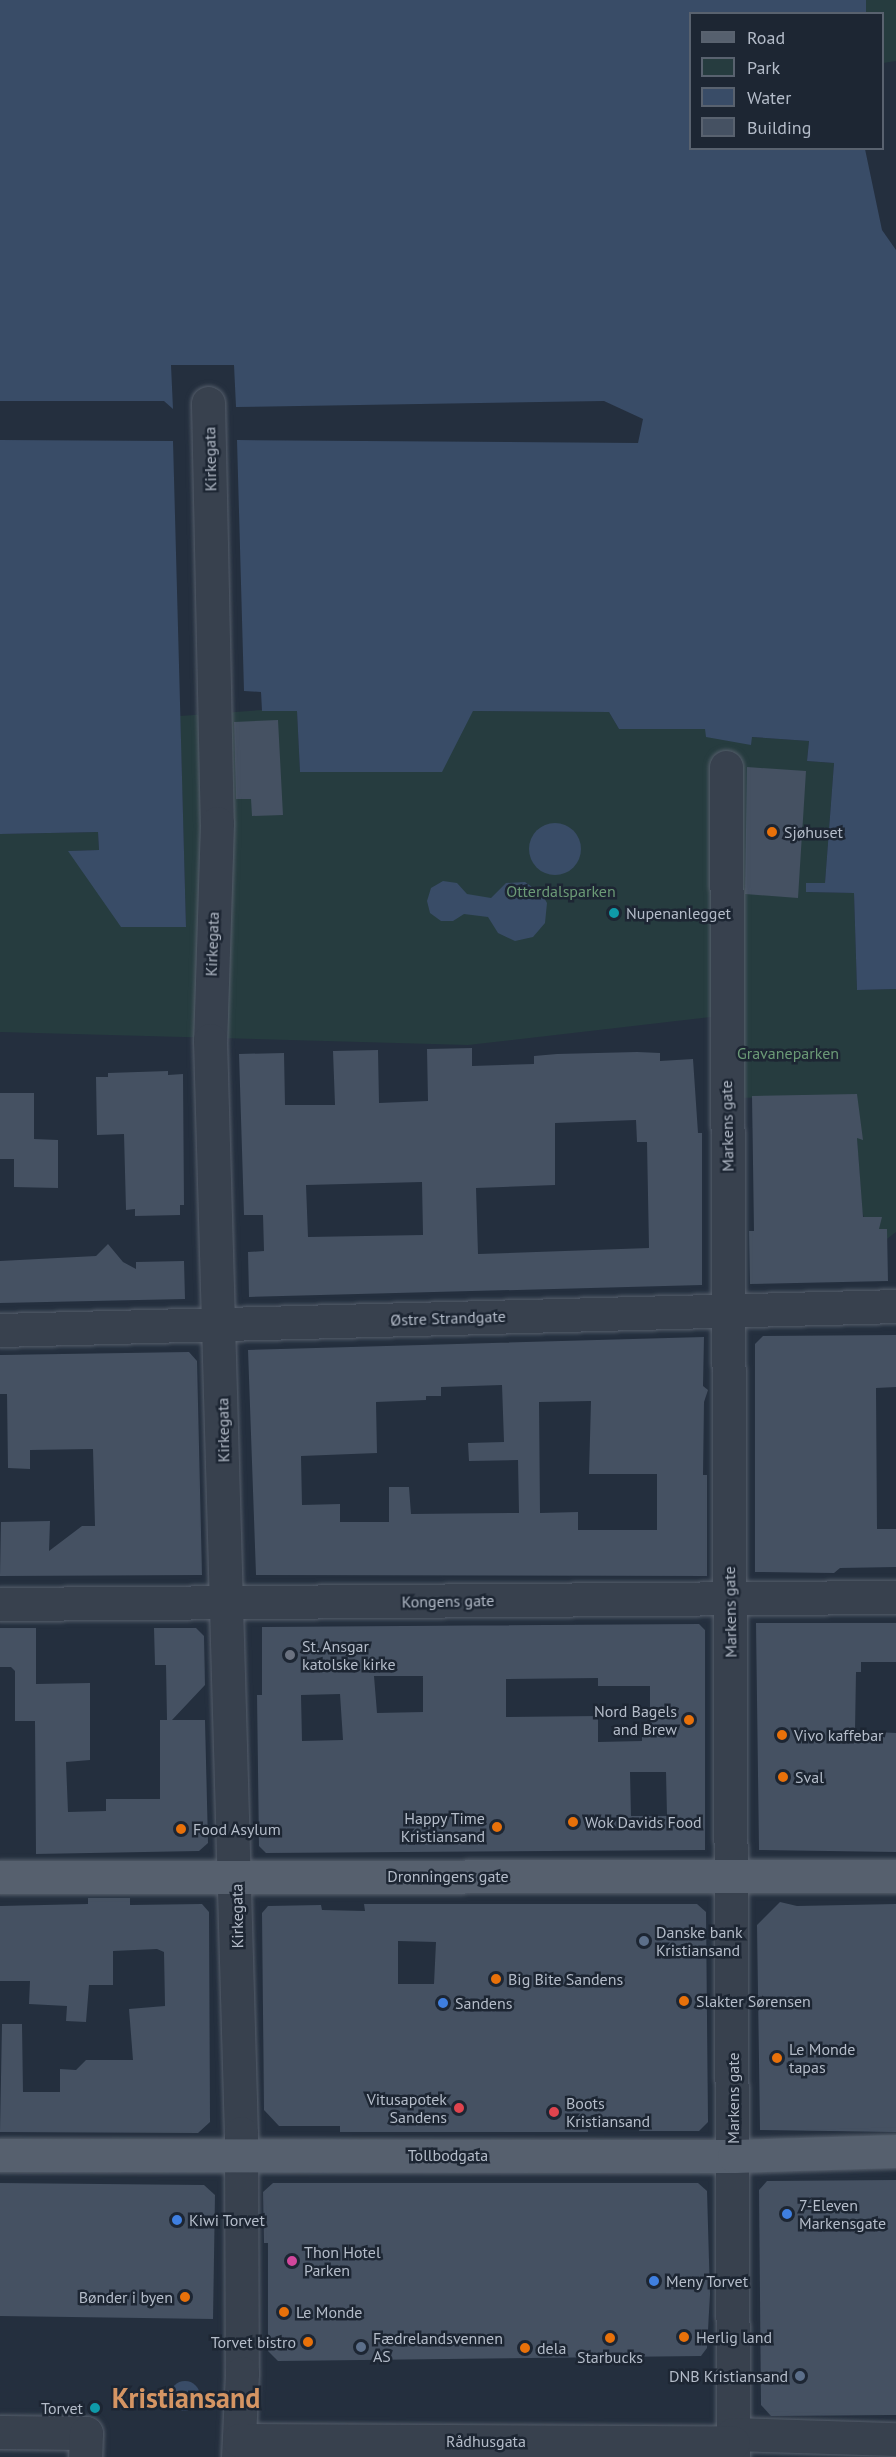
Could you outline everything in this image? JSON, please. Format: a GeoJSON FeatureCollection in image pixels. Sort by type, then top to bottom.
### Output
{"type":"FeatureCollection","features":[{"type":"Feature","properties":{"kind":"main road","name":"Dronningens gate"},"geometry":{"type":"LineString","coordinates":[[0,1877],[236,1878],[732,1874],[896,1876]]}},
{"type":"Feature","properties":{"kind":"main road","name":"Tollbodgata"},"geometry":{"type":"LineString","coordinates":[[0,2155],[734,2156],[896,2151]]}},
{"type":"Feature","properties":{"kind":"street","name":"Kirkegata"},"geometry":{"type":"LineString","coordinates":[[208,403],[217,823],[210,1040],[221,1325],[225,1604],[236,1878],[243,2335],[238,2449]]}},
{"type":"Feature","properties":{"kind":"street","name":"Markens gate"},"geometry":{"type":"LineString","coordinates":[[726,767],[725,1000],[730,1311],[734,2156],[733,2445]]}},
{"type":"Feature","properties":{"kind":"street","name":"Østre Strandgate"},"geometry":{"type":"LineString","coordinates":[[0,1330],[896,1306]]}},
{"type":"Feature","properties":{"kind":"street","name":"Kongens gate"},"geometry":{"type":"LineString","coordinates":[[0,1604],[896,1597]]}},
{"type":"Feature","properties":{"kind":"street"},"geometry":{"type":"LineString","coordinates":[[0,2432],[86,2433],[85,2457]]}},
{"type":"Feature","properties":{"kind":"street","name":"Rådhusgata"},"geometry":{"type":"LineString","coordinates":[[238,2449],[733,2445],[804,2438],[896,2439]]}},
{"type":"Feature","properties":{"kind":"green space"},"geometry":{"type":"Polygon","coordinates":[[[866,0],[896,0],[896,61],[884,63],[884,12],[866,12],[866,0]]]}},
{"type":"Feature","properties":{"kind":"green space"},"geometry":{"type":"Polygon","coordinates":[[[297,710],[300,771],[473,711],[609,712],[619,729],[705,729],[751,744],[751,737],[809,741],[807,761],[834,763],[825,883],[806,892],[854,893],[857,990],[896,989],[896,1232],[874,1249],[862,1211],[854,1096],[729,1098],[728,1015],[468,1045],[0,1032],[0,834],[98,832],[99,850],[69,851],[186,926],[180,716],[297,710]]]}},
{"type":"Feature","properties":{"kind":"water"},"geometry":{"type":"Polygon","coordinates":[[[0,0],[866,0],[866,12],[689,12],[689,150],[865,150],[882,230],[896,250],[896,989],[857,990],[854,893],[806,892],[806,883],[825,883],[834,763],[807,761],[809,741],[752,737],[751,745],[706,737],[705,729],[619,729],[609,712],[473,711],[442,772],[300,772],[297,711],[262,711],[261,692],[244,691],[237,440],[638,443],[643,419],[604,401],[236,407],[234,365],[171,365],[173,409],[164,401],[0,401],[0,0]]]}},
{"type":"Feature","properties":{"kind":"water"},"geometry":{"type":"Polygon","coordinates":[[[0,440],[173,441],[186,927],[121,927],[68,851],[99,850],[98,832],[0,834],[0,440]]]}},
{"type":"Feature","properties":{"kind":"water"},"geometry":{"type":"Polygon","coordinates":[[[550,823],[560,823],[569,827],[577,835],[581,849],[577,863],[569,871],[560,875],[550,875],[541,871],[533,863],[529,854],[529,844],[533,835],[541,827],[550,823]]]}},
{"type":"Feature","properties":{"kind":"water"},"geometry":{"type":"Polygon","coordinates":[[[443,881],[457,883],[467,894],[491,898],[506,883],[525,882],[542,894],[547,903],[545,923],[533,937],[515,941],[498,933],[488,917],[464,914],[453,921],[441,921],[430,913],[427,901],[431,888],[443,881]]]}},
{"type":"Feature","properties":{"kind":"water"},"geometry":{"type":"Polygon","coordinates":[[[185,2381],[196,2385],[200,2396],[196,2407],[185,2411],[174,2407],[170,2396],[174,2385],[185,2381]]]}},
{"type":"Feature","properties":{"kind":"building"},"geometry":{"type":"Polygon","coordinates":[[[278,720],[283,815],[252,816],[251,799],[236,799],[234,722],[278,720]]]}},
{"type":"Feature","properties":{"kind":"building","name":"Sjøhuset"},"geometry":{"type":"Polygon","coordinates":[[[747,767],[806,771],[798,898],[745,894],[747,767]]]}},
{"type":"Feature","properties":{"kind":"building"},"geometry":{"type":"Polygon","coordinates":[[[472,1048],[472,1066],[534,1064],[534,1056],[557,1054],[637,1052],[660,1053],[660,1061],[693,1059],[698,1133],[702,1133],[702,1285],[249,1297],[248,1252],[264,1251],[263,1215],[244,1215],[239,1054],[284,1053],[285,1105],[335,1105],[333,1051],[378,1050],[379,1103],[428,1101],[427,1049],[472,1048]],[[636,1120],[555,1123],[555,1185],[476,1188],[478,1254],[649,1248],[647,1142],[637,1142],[636,1120]],[[422,1182],[306,1185],[308,1237],[423,1235],[422,1182]]]}},
{"type":"Feature","properties":{"kind":"building"},"geometry":{"type":"Polygon","coordinates":[[[168,1071],[168,1075],[183,1074],[184,1205],[180,1205],[180,1215],[135,1216],[135,1209],[126,1210],[124,1134],[97,1135],[96,1077],[108,1077],[108,1073],[168,1071]]]}},
{"type":"Feature","properties":{"kind":"building"},"geometry":{"type":"Polygon","coordinates":[[[0,1093],[34,1093],[34,1139],[58,1140],[58,1188],[14,1187],[14,1159],[0,1159],[0,1093]]]}},
{"type":"Feature","properties":{"kind":"building"},"geometry":{"type":"Polygon","coordinates":[[[857,1094],[863,1140],[857,1138],[863,1217],[882,1217],[879,1229],[887,1229],[888,1281],[750,1284],[749,1231],[754,1231],[752,1096],[857,1094]]]}},
{"type":"Feature","properties":{"kind":"building"},"geometry":{"type":"Polygon","coordinates":[[[108,1244],[123,1262],[136,1269],[136,1262],[184,1261],[185,1299],[0,1303],[0,1261],[96,1256],[108,1244]]]}},
{"type":"Feature","properties":{"kind":"building"},"geometry":{"type":"Polygon","coordinates":[[[896,1335],[896,1387],[876,1388],[877,1529],[896,1529],[896,1567],[840,1568],[834,1573],[755,1572],[755,1344],[763,1336],[896,1335]]]}},
{"type":"Feature","properties":{"kind":"building"},"geometry":{"type":"Polygon","coordinates":[[[704,1337],[703,1386],[708,1390],[704,1402],[703,1475],[707,1475],[707,1576],[256,1575],[248,1350],[704,1337]],[[502,1385],[441,1387],[441,1396],[426,1396],[426,1400],[376,1402],[377,1453],[301,1456],[302,1505],[340,1504],[340,1522],[389,1522],[389,1487],[409,1487],[411,1514],[519,1513],[518,1460],[469,1461],[468,1443],[504,1442],[502,1385]],[[591,1401],[539,1402],[540,1513],[578,1512],[578,1530],[657,1530],[657,1474],[589,1474],[591,1401]]]}},
{"type":"Feature","properties":{"kind":"building"},"geometry":{"type":"Polygon","coordinates":[[[189,1352],[197,1361],[202,1575],[0,1576],[1,1522],[50,1521],[49,1551],[82,1526],[95,1526],[93,1449],[30,1450],[30,1469],[8,1468],[7,1394],[0,1394],[0,1355],[189,1352]]]}},
{"type":"Feature","properties":{"kind":"building"},"geometry":{"type":"Polygon","coordinates":[[[756,1623],[896,1623],[896,1662],[861,1662],[861,1672],[856,1672],[855,1731],[896,1733],[896,1852],[759,1850],[756,1623]]]}},
{"type":"Feature","properties":{"kind":"building"},"geometry":{"type":"Polygon","coordinates":[[[699,1624],[705,1630],[705,1850],[266,1853],[259,1846],[257,1695],[262,1695],[262,1627],[699,1624]],[[374,1676],[377,1713],[423,1712],[423,1676],[374,1676]],[[598,1678],[506,1679],[506,1717],[598,1716],[598,1742],[642,1741],[642,1732],[650,1732],[650,1686],[598,1686],[598,1678]],[[340,1694],[301,1695],[302,1741],[343,1740],[340,1694]],[[630,1772],[631,1816],[667,1816],[666,1772],[630,1772]]]}},
{"type":"Feature","properties":{"kind":"building"},"geometry":{"type":"Polygon","coordinates":[[[0,1628],[36,1628],[36,1684],[90,1683],[90,1760],[66,1762],[68,1812],[106,1811],[106,1799],[160,1799],[160,1720],[167,1720],[166,1665],[155,1665],[154,1628],[196,1628],[204,1636],[205,1685],[172,1720],[205,1720],[208,1843],[199,1851],[36,1854],[35,1721],[15,1721],[15,1671],[11,1667],[0,1667],[0,1628]]]}},
{"type":"Feature","properties":{"kind":"building"},"geometry":{"type":"Polygon","coordinates":[[[88,1898],[130,1898],[130,1905],[202,1904],[209,1912],[210,2122],[198,2133],[0,2132],[2,2024],[22,2024],[23,2092],[60,2092],[60,2069],[76,2070],[86,2060],[133,2060],[129,2009],[165,2006],[164,1952],[157,1949],[113,1951],[113,1985],[89,1985],[86,2022],[66,2021],[67,2006],[29,2004],[30,1981],[0,1981],[0,1906],[88,1904],[88,1898]]]}},
{"type":"Feature","properties":{"kind":"building"},"geometry":{"type":"Polygon","coordinates":[[[780,1902],[797,1906],[896,1904],[896,2132],[760,2130],[757,1925],[780,1902]]]}},
{"type":"Feature","properties":{"kind":"building"},"geometry":{"type":"Polygon","coordinates":[[[364,1904],[697,1904],[706,1912],[708,2122],[699,2131],[639,2131],[640,2125],[588,2125],[588,2132],[340,2132],[340,2126],[279,2126],[264,2110],[262,1913],[268,1906],[321,1905],[322,1910],[365,1911],[364,1904]],[[398,1941],[398,1984],[434,1984],[436,1942],[398,1941]]]}},
{"type":"Feature","properties":{"kind":"building"},"geometry":{"type":"Polygon","coordinates":[[[896,2180],[896,2415],[771,2416],[761,2405],[759,2190],[767,2181],[896,2180]]]}},
{"type":"Feature","properties":{"kind":"building"},"geometry":{"type":"Polygon","coordinates":[[[0,2183],[204,2185],[215,2195],[213,2319],[0,2316],[0,2183]]]}},
{"type":"Feature","properties":{"kind":"building"},"geometry":{"type":"Polygon","coordinates":[[[273,2183],[698,2183],[707,2191],[710,2294],[707,2348],[701,2356],[278,2361],[268,2351],[268,2243],[264,2243],[263,2192],[273,2183]]]}},
{"type":"Feature","properties":{"kind":"place","name":"Sjøhuset"},"geometry":{"type":"Point","coordinates":[772,832]}},
{"type":"Feature","properties":{"kind":"place","name":"Nupenanlegget"},"geometry":{"type":"Point","coordinates":[614,913]}},
{"type":"Feature","properties":{"kind":"place","name":"St. Ansgar katolske kirke"},"geometry":{"type":"Point","coordinates":[290,1655]}},
{"type":"Feature","properties":{"kind":"place","name":"Nord Bagels and Brew"},"geometry":{"type":"Point","coordinates":[689,1720]}},
{"type":"Feature","properties":{"kind":"place","name":"Vivo kaffebar"},"geometry":{"type":"Point","coordinates":[782,1735]}},
{"type":"Feature","properties":{"kind":"place","name":"Sval"},"geometry":{"type":"Point","coordinates":[783,1777]}},
{"type":"Feature","properties":{"kind":"place","name":"Wok Davids Food"},"geometry":{"type":"Point","coordinates":[573,1822]}},
{"type":"Feature","properties":{"kind":"place","name":"Happy Time Kristiansand"},"geometry":{"type":"Point","coordinates":[497,1827]}},
{"type":"Feature","properties":{"kind":"place","name":"Food Asylum"},"geometry":{"type":"Point","coordinates":[181,1829]}},
{"type":"Feature","properties":{"kind":"place","name":"Danske bank Kristiansand"},"geometry":{"type":"Point","coordinates":[644,1941]}},
{"type":"Feature","properties":{"kind":"place","name":"Big Bite Sandens"},"geometry":{"type":"Point","coordinates":[496,1979]}},
{"type":"Feature","properties":{"kind":"place","name":"Slakter Sørensen"},"geometry":{"type":"Point","coordinates":[684,2001]}},
{"type":"Feature","properties":{"kind":"place","name":"Sandens"},"geometry":{"type":"Point","coordinates":[443,2003]}},
{"type":"Feature","properties":{"kind":"place","name":"Le Monde tapas"},"geometry":{"type":"Point","coordinates":[777,2058]}},
{"type":"Feature","properties":{"kind":"place","name":"Vitusapotek Sandens"},"geometry":{"type":"Point","coordinates":[459,2108]}},
{"type":"Feature","properties":{"kind":"place","name":"Boots Kristiansand"},"geometry":{"type":"Point","coordinates":[554,2112]}},
{"type":"Feature","properties":{"kind":"place","name":"7-Eleven Markensgate"},"geometry":{"type":"Point","coordinates":[787,2214]}},
{"type":"Feature","properties":{"kind":"place","name":"Kiwi Torvet"},"geometry":{"type":"Point","coordinates":[177,2220]}},
{"type":"Feature","properties":{"kind":"place","name":"Thon Hotel Parken"},"geometry":{"type":"Point","coordinates":[292,2261]}},
{"type":"Feature","properties":{"kind":"place","name":"Meny Torvet"},"geometry":{"type":"Point","coordinates":[654,2281]}},
{"type":"Feature","properties":{"kind":"place","name":"Bønder i byen"},"geometry":{"type":"Point","coordinates":[185,2297]}},
{"type":"Feature","properties":{"kind":"place","name":"Le Monde"},"geometry":{"type":"Point","coordinates":[284,2312]}},
{"type":"Feature","properties":{"kind":"place","name":"Herlig land"},"geometry":{"type":"Point","coordinates":[684,2337]}},
{"type":"Feature","properties":{"kind":"place","name":"Starbucks"},"geometry":{"type":"Point","coordinates":[610,2338]}},
{"type":"Feature","properties":{"kind":"place","name":"Torvet bistro"},"geometry":{"type":"Point","coordinates":[308,2342]}},
{"type":"Feature","properties":{"kind":"place","name":"Fædrelandsvennen AS"},"geometry":{"type":"Point","coordinates":[361,2347]}},
{"type":"Feature","properties":{"kind":"place","name":"dela"},"geometry":{"type":"Point","coordinates":[525,2348]}},
{"type":"Feature","properties":{"kind":"place","name":"DNB Kristiansand"},"geometry":{"type":"Point","coordinates":[800,2376]}},
{"type":"Feature","properties":{"kind":"place","name":"Torvet"},"geometry":{"type":"Point","coordinates":[95,2408]}},
{"type":"Feature","properties":{"kind":"district","name":"Kristiansand"},"geometry":{"type":"Point","coordinates":[186,2398]}},
{"type":"Feature","properties":{"kind":"park label","name":"Otterdalsparken"},"geometry":{"type":"Point","coordinates":[561,891]}},
{"type":"Feature","properties":{"kind":"park label","name":"Gravaneparken"},"geometry":{"type":"Point","coordinates":[788,1053]}}]}
